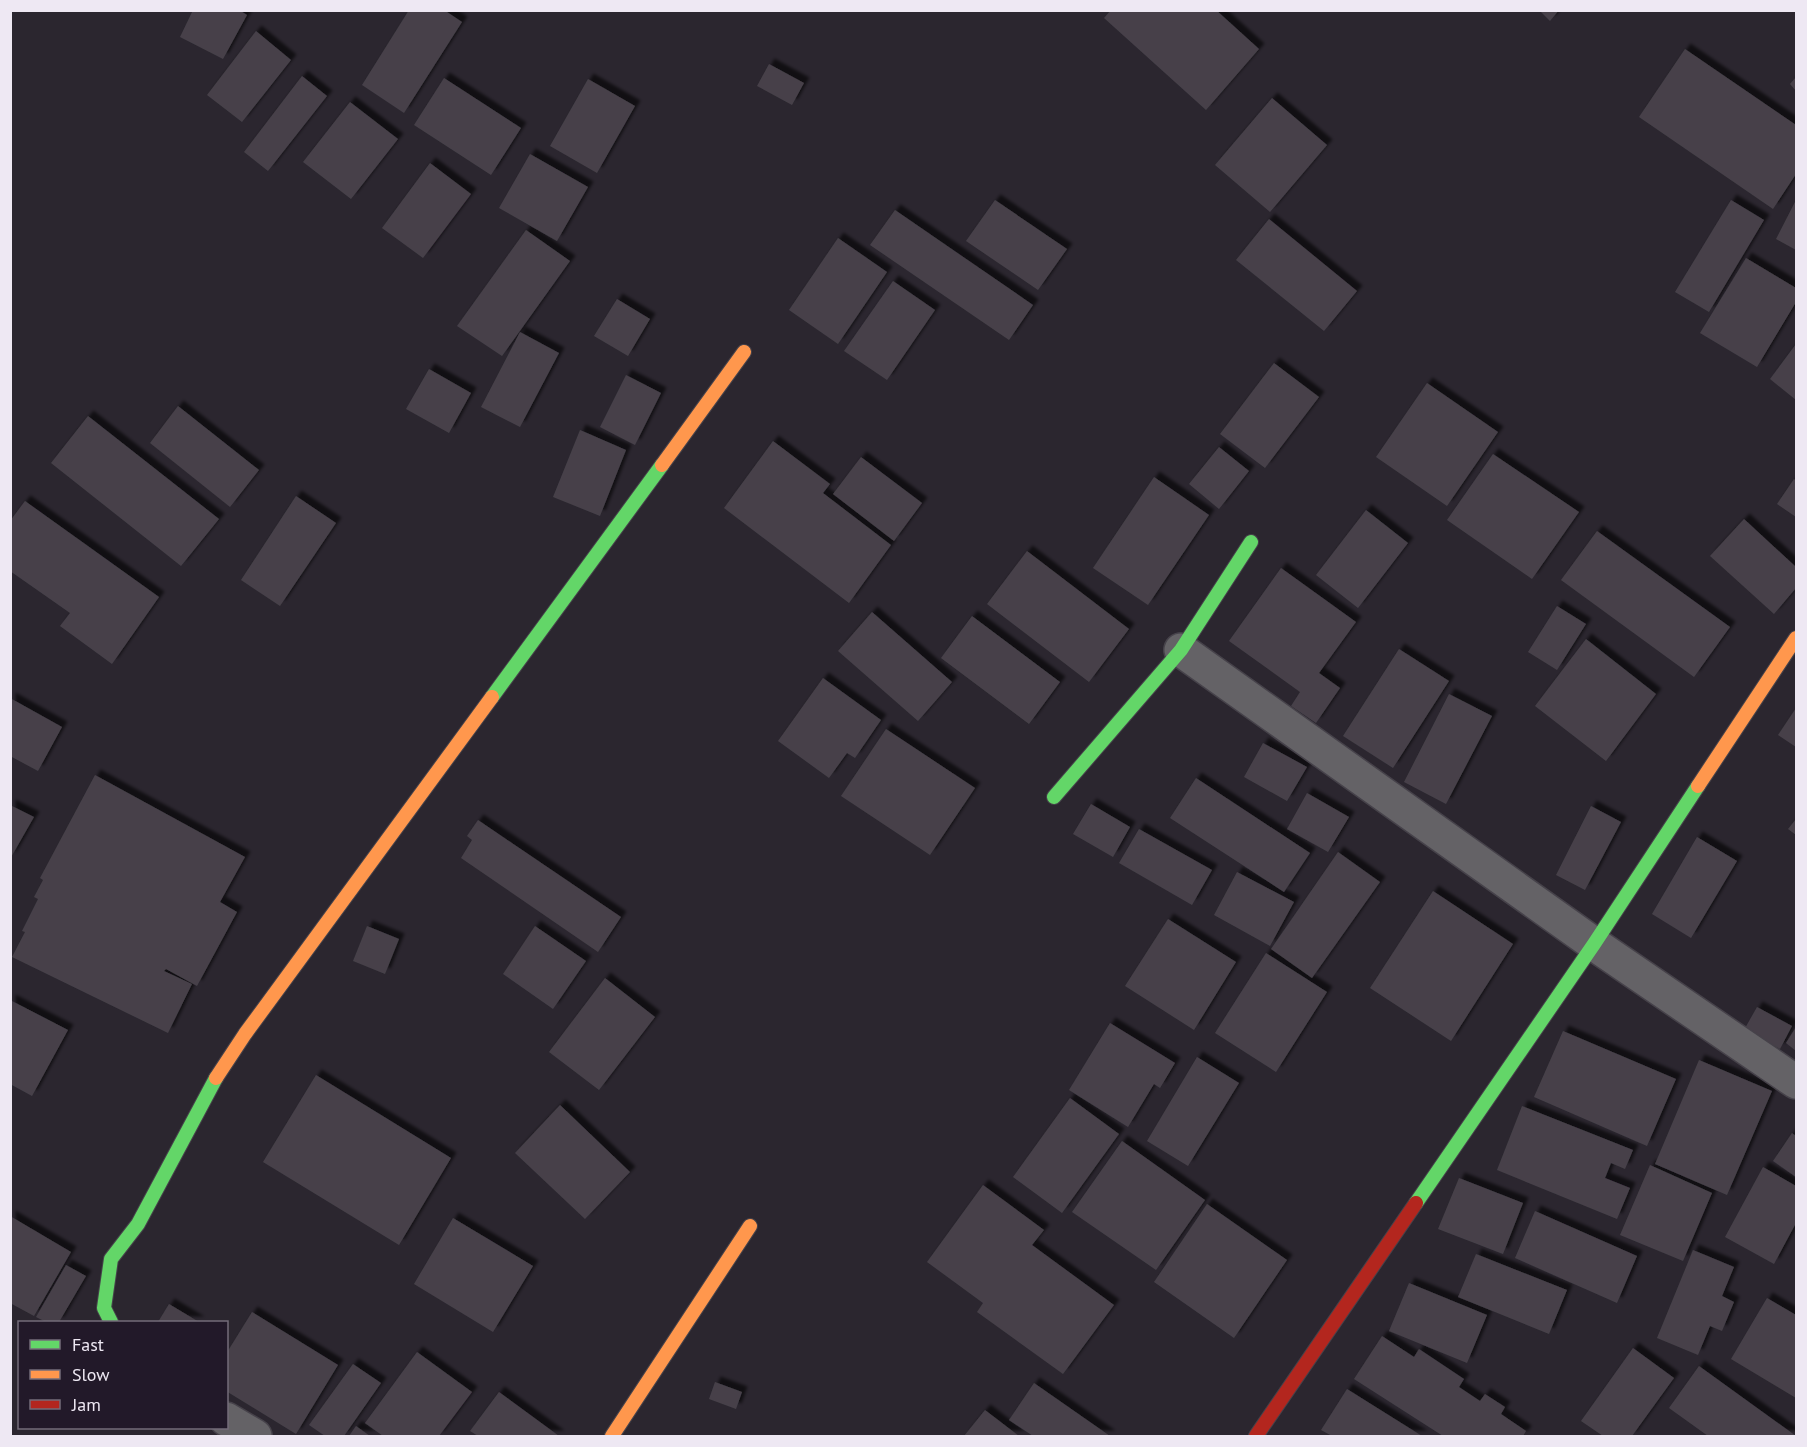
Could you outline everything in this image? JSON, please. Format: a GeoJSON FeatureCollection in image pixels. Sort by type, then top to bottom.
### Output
{"type":"FeatureCollection","features":[{"type":"Feature","properties":{"kind":"street"},"geometry":{"type":"LineString","coordinates":[[110,1321],[104,1308],[111,1259],[138,1224],[216,1077],[744,352]]}},
{"type":"Feature","properties":{"kind":"street"},"geometry":{"type":"LineString","coordinates":[[1054,797],[1181,650],[1251,542]]}},
{"type":"Feature","properties":{"kind":"street"},"geometry":{"type":"LineString","coordinates":[[1256,1437],[1594,944],[1797,638]]}},
{"type":"Feature","properties":{"kind":"street"},"geometry":{"type":"LineString","coordinates":[[1181,650],[1594,944],[1797,1082]]}},
{"type":"Feature","properties":{"kind":"street"},"geometry":{"type":"LineString","coordinates":[[612,1437],[750,1226]]}},
{"type":"Feature","properties":{"kind":"street"},"geometry":{"type":"LineString","coordinates":[[228,1420],[255,1437]]}},
{"type":"Feature","properties":{"kind":"building"},"geometry":{"type":"Polygon","coordinates":[[[193,10],[239,10],[247,15],[223,59],[180,37],[193,10]]]}},
{"type":"Feature","properties":{"kind":"building"},"geometry":{"type":"Polygon","coordinates":[[[409,10],[444,10],[462,22],[404,113],[362,85],[409,10]]]}},
{"type":"Feature","properties":{"kind":"building"},"geometry":{"type":"Polygon","coordinates":[[[1111,10],[1216,10],[1259,49],[1206,110],[1104,18],[1111,10]]]}},
{"type":"Feature","properties":{"kind":"building"},"geometry":{"type":"Polygon","coordinates":[[[1539,10],[1559,10],[1550,21],[1539,10]]]}},
{"type":"Feature","properties":{"kind":"building"},"geometry":{"type":"Polygon","coordinates":[[[256,31],[291,60],[242,122],[207,95],[256,31]]]}},
{"type":"Feature","properties":{"kind":"building"},"geometry":{"type":"Polygon","coordinates":[[[1685,49],[1796,125],[1796,174],[1773,209],[1639,117],[1685,49]]]}},
{"type":"Feature","properties":{"kind":"building"},"geometry":{"type":"Polygon","coordinates":[[[769,64],[804,83],[792,105],[757,86],[769,64]]]}},
{"type":"Feature","properties":{"kind":"building"},"geometry":{"type":"Polygon","coordinates":[[[302,76],[327,96],[268,171],[244,152],[302,76]]]}},
{"type":"Feature","properties":{"kind":"building"},"geometry":{"type":"Polygon","coordinates":[[[1796,77],[1796,91],[1790,84],[1796,77]]]}},
{"type":"Feature","properties":{"kind":"building"},"geometry":{"type":"Polygon","coordinates":[[[444,78],[521,128],[491,175],[414,125],[444,78]]]}},
{"type":"Feature","properties":{"kind":"building"},"geometry":{"type":"Polygon","coordinates":[[[588,79],[635,106],[597,173],[550,146],[588,79]]]}},
{"type":"Feature","properties":{"kind":"building"},"geometry":{"type":"Polygon","coordinates":[[[1272,98],[1327,145],[1270,212],[1215,165],[1272,98]]]}},
{"type":"Feature","properties":{"kind":"building"},"geometry":{"type":"Polygon","coordinates":[[[350,102],[398,139],[351,199],[303,162],[350,102]]]}},
{"type":"Feature","properties":{"kind":"building"},"geometry":{"type":"Polygon","coordinates":[[[530,154],[588,187],[557,241],[499,208],[530,154]]]}},
{"type":"Feature","properties":{"kind":"building"},"geometry":{"type":"Polygon","coordinates":[[[430,163],[471,194],[423,258],[382,228],[430,163]]]}},
{"type":"Feature","properties":{"kind":"building"},"geometry":{"type":"Polygon","coordinates":[[[995,200],[1067,249],[1038,290],[966,241],[995,200]]]}},
{"type":"Feature","properties":{"kind":"building"},"geometry":{"type":"Polygon","coordinates":[[[1731,200],[1764,220],[1709,312],[1675,292],[1731,200]]]}},
{"type":"Feature","properties":{"kind":"building"},"geometry":{"type":"Polygon","coordinates":[[[1796,200],[1796,250],[1776,239],[1796,200]]]}},
{"type":"Feature","properties":{"kind":"building"},"geometry":{"type":"Polygon","coordinates":[[[895,210],[1033,305],[1009,340],[870,245],[895,210]]]}},
{"type":"Feature","properties":{"kind":"building"},"geometry":{"type":"Polygon","coordinates":[[[1269,219],[1357,291],[1324,331],[1236,260],[1269,219]]]}},
{"type":"Feature","properties":{"kind":"building"},"geometry":{"type":"Polygon","coordinates":[[[526,230],[570,261],[502,356],[457,326],[526,230]]]}},
{"type":"Feature","properties":{"kind":"building"},"geometry":{"type":"Polygon","coordinates":[[[838,238],[887,272],[838,344],[789,310],[838,238]]]}},
{"type":"Feature","properties":{"kind":"building"},"geometry":{"type":"Polygon","coordinates":[[[1746,258],[1796,288],[1796,302],[1757,367],[1700,333],[1746,258]]]}},
{"type":"Feature","properties":{"kind":"building"},"geometry":{"type":"Polygon","coordinates":[[[893,281],[935,310],[887,380],[844,351],[893,281]]]}},
{"type":"Feature","properties":{"kind":"building"},"geometry":{"type":"Polygon","coordinates":[[[617,299],[650,319],[628,356],[594,336],[617,299]]]}},
{"type":"Feature","properties":{"kind":"building"},"geometry":{"type":"Polygon","coordinates":[[[520,332],[559,353],[520,427],[481,407],[520,332]]]}},
{"type":"Feature","properties":{"kind":"building"},"geometry":{"type":"Polygon","coordinates":[[[1796,344],[1796,400],[1770,379],[1796,344]]]}},
{"type":"Feature","properties":{"kind":"building"},"geometry":{"type":"Polygon","coordinates":[[[1274,363],[1319,397],[1265,468],[1220,434],[1274,363]]]}},
{"type":"Feature","properties":{"kind":"building"},"geometry":{"type":"Polygon","coordinates":[[[429,369],[471,393],[449,433],[406,409],[429,369]]]}},
{"type":"Feature","properties":{"kind":"building"},"geometry":{"type":"Polygon","coordinates":[[[626,375],[661,393],[635,445],[600,427],[626,375]]]}},
{"type":"Feature","properties":{"kind":"building"},"geometry":{"type":"Polygon","coordinates":[[[1427,383],[1498,432],[1447,506],[1376,457],[1427,383]]]}},
{"type":"Feature","properties":{"kind":"building"},"geometry":{"type":"Polygon","coordinates":[[[178,406],[259,470],[230,507],[150,443],[178,406]]]}},
{"type":"Feature","properties":{"kind":"building"},"geometry":{"type":"Polygon","coordinates":[[[88,416],[219,519],[181,566],[51,463],[88,416]]]}},
{"type":"Feature","properties":{"kind":"building"},"geometry":{"type":"Polygon","coordinates":[[[580,430],[626,450],[600,516],[553,497],[580,430]]]}},
{"type":"Feature","properties":{"kind":"building"},"geometry":{"type":"Polygon","coordinates":[[[773,441],[830,484],[823,493],[891,545],[849,603],[724,508],[773,441]]]}},
{"type":"Feature","properties":{"kind":"building"},"geometry":{"type":"Polygon","coordinates":[[[1219,447],[1249,471],[1219,509],[1189,484],[1219,447]]]}},
{"type":"Feature","properties":{"kind":"building"},"geometry":{"type":"Polygon","coordinates":[[[1493,454],[1579,512],[1532,579],[1447,520],[1493,454]]]}},
{"type":"Feature","properties":{"kind":"building"},"geometry":{"type":"Polygon","coordinates":[[[861,457],[922,503],[894,541],[833,494],[861,457]]]}},
{"type":"Feature","properties":{"kind":"building"},"geometry":{"type":"Polygon","coordinates":[[[1154,477],[1209,515],[1148,605],[1093,568],[1154,477]]]}},
{"type":"Feature","properties":{"kind":"building"},"geometry":{"type":"Polygon","coordinates":[[[1794,479],[1796,481],[1796,517],[1777,504],[1794,479]]]}},
{"type":"Feature","properties":{"kind":"building"},"geometry":{"type":"Polygon","coordinates":[[[296,496],[336,523],[280,606],[241,580],[296,496]]]}},
{"type":"Feature","properties":{"kind":"building"},"geometry":{"type":"Polygon","coordinates":[[[25,501],[159,597],[112,664],[60,626],[70,613],[10,571],[10,521],[25,501]]]}},
{"type":"Feature","properties":{"kind":"building"},"geometry":{"type":"Polygon","coordinates":[[[1366,510],[1408,543],[1358,608],[1316,575],[1366,510]]]}},
{"type":"Feature","properties":{"kind":"building"},"geometry":{"type":"Polygon","coordinates":[[[1744,519],[1796,567],[1796,588],[1774,614],[1710,556],[1744,519]]]}},
{"type":"Feature","properties":{"kind":"building"},"geometry":{"type":"Polygon","coordinates":[[[1597,531],[1730,627],[1694,677],[1561,580],[1597,531]]]}},
{"type":"Feature","properties":{"kind":"building"},"geometry":{"type":"Polygon","coordinates":[[[1027,551],[1129,629],[1089,682],[987,604],[1027,551]]]}},
{"type":"Feature","properties":{"kind":"building"},"geometry":{"type":"Polygon","coordinates":[[[1281,568],[1356,622],[1319,673],[1340,688],[1316,723],[1291,706],[1300,692],[1229,641],[1281,568]]]}},
{"type":"Feature","properties":{"kind":"building"},"geometry":{"type":"Polygon","coordinates":[[[1557,606],[1586,624],[1557,670],[1528,652],[1557,606]]]}},
{"type":"Feature","properties":{"kind":"building"},"geometry":{"type":"Polygon","coordinates":[[[872,612],[952,682],[918,721],[838,651],[872,612]]]}},
{"type":"Feature","properties":{"kind":"building"},"geometry":{"type":"Polygon","coordinates":[[[972,616],[1060,682],[1029,724],[941,658],[972,616]]]}},
{"type":"Feature","properties":{"kind":"building"},"geometry":{"type":"Polygon","coordinates":[[[1586,639],[1656,694],[1606,761],[1535,706],[1586,639]]]}},
{"type":"Feature","properties":{"kind":"building"},"geometry":{"type":"Polygon","coordinates":[[[1399,649],[1449,681],[1393,768],[1343,736],[1399,649]]]}},
{"type":"Feature","properties":{"kind":"building"},"geometry":{"type":"Polygon","coordinates":[[[823,678],[881,720],[855,758],[847,753],[829,778],[778,741],[823,678]]]}},
{"type":"Feature","properties":{"kind":"building"},"geometry":{"type":"Polygon","coordinates":[[[1449,694],[1492,716],[1446,804],[1404,782],[1449,694]]]}},
{"type":"Feature","properties":{"kind":"building"},"geometry":{"type":"Polygon","coordinates":[[[10,698],[62,727],[38,771],[10,756],[10,698]]]}},
{"type":"Feature","properties":{"kind":"building"},"geometry":{"type":"Polygon","coordinates":[[[1796,708],[1796,747],[1778,735],[1796,708]]]}},
{"type":"Feature","properties":{"kind":"building"},"geometry":{"type":"Polygon","coordinates":[[[886,729],[975,788],[930,855],[841,796],[886,729]]]}},
{"type":"Feature","properties":{"kind":"building"},"geometry":{"type":"Polygon","coordinates":[[[1263,743],[1307,767],[1287,801],[1244,777],[1263,743]]]}},
{"type":"Feature","properties":{"kind":"building"},"geometry":{"type":"Polygon","coordinates":[[[95,775],[245,857],[220,902],[237,912],[197,986],[166,969],[164,971],[192,984],[168,1033],[12,957],[38,899],[34,897],[43,880],[40,878],[95,775]]]}},
{"type":"Feature","properties":{"kind":"building"},"geometry":{"type":"Polygon","coordinates":[[[1196,778],[1310,853],[1284,892],[1170,818],[1196,778]]]}},
{"type":"Feature","properties":{"kind":"building"},"geometry":{"type":"Polygon","coordinates":[[[1307,793],[1349,817],[1328,852],[1287,829],[1307,793]]]}},
{"type":"Feature","properties":{"kind":"building"},"geometry":{"type":"Polygon","coordinates":[[[1091,804],[1130,827],[1113,857],[1073,834],[1091,804]]]}},
{"type":"Feature","properties":{"kind":"building"},"geometry":{"type":"Polygon","coordinates":[[[10,805],[34,817],[10,859],[10,805]]]}},
{"type":"Feature","properties":{"kind":"building"},"geometry":{"type":"Polygon","coordinates":[[[1591,806],[1621,822],[1585,890],[1556,875],[1591,806]]]}},
{"type":"Feature","properties":{"kind":"building"},"geometry":{"type":"Polygon","coordinates":[[[1796,819],[1796,835],[1788,829],[1796,819]]]}},
{"type":"Feature","properties":{"kind":"building"},"geometry":{"type":"Polygon","coordinates":[[[478,820],[621,917],[598,952],[461,858],[472,840],[467,836],[478,820]]]}},
{"type":"Feature","properties":{"kind":"building"},"geometry":{"type":"Polygon","coordinates":[[[1139,829],[1212,870],[1192,905],[1119,863],[1139,829]]]}},
{"type":"Feature","properties":{"kind":"building"},"geometry":{"type":"Polygon","coordinates":[[[1697,837],[1737,861],[1691,938],[1652,914],[1697,837]]]}},
{"type":"Feature","properties":{"kind":"building"},"geometry":{"type":"Polygon","coordinates":[[[1338,852],[1380,882],[1312,978],[1271,949],[1338,852]]]}},
{"type":"Feature","properties":{"kind":"building"},"geometry":{"type":"Polygon","coordinates":[[[1237,872],[1294,902],[1270,946],[1214,915],[1237,872]]]}},
{"type":"Feature","properties":{"kind":"building"},"geometry":{"type":"Polygon","coordinates":[[[1433,891],[1513,944],[1451,1041],[1370,988],[1433,891]]]}},
{"type":"Feature","properties":{"kind":"building"},"geometry":{"type":"Polygon","coordinates":[[[1168,919],[1236,962],[1194,1030],[1125,986],[1168,919]]]}},
{"type":"Feature","properties":{"kind":"building"},"geometry":{"type":"Polygon","coordinates":[[[367,926],[399,939],[385,974],[353,961],[367,926]]]}},
{"type":"Feature","properties":{"kind":"building"},"geometry":{"type":"Polygon","coordinates":[[[535,926],[586,961],[553,1009],[503,974],[535,926]]]}},
{"type":"Feature","properties":{"kind":"building"},"geometry":{"type":"Polygon","coordinates":[[[1266,953],[1327,992],[1276,1072],[1215,1033],[1266,953]]]}},
{"type":"Feature","properties":{"kind":"building"},"geometry":{"type":"Polygon","coordinates":[[[605,978],[655,1017],[599,1090],[549,1052],[605,978]]]}},
{"type":"Feature","properties":{"kind":"building"},"geometry":{"type":"Polygon","coordinates":[[[10,1000],[68,1030],[32,1096],[10,1084],[10,1000]]]}},
{"type":"Feature","properties":{"kind":"building"},"geometry":{"type":"Polygon","coordinates":[[[1757,1007],[1792,1026],[1780,1049],[1744,1030],[1757,1007]]]}},
{"type":"Feature","properties":{"kind":"building"},"geometry":{"type":"Polygon","coordinates":[[[1110,1023],[1175,1063],[1160,1088],[1154,1084],[1128,1127],[1069,1090],[1110,1023]]]}},
{"type":"Feature","properties":{"kind":"building"},"geometry":{"type":"Polygon","coordinates":[[[1796,1027],[1796,1051],[1786,1043],[1796,1027]]]}},
{"type":"Feature","properties":{"kind":"building"},"geometry":{"type":"Polygon","coordinates":[[[1563,1031],[1676,1079],[1647,1146],[1534,1097],[1563,1031]]]}},
{"type":"Feature","properties":{"kind":"building"},"geometry":{"type":"Polygon","coordinates":[[[1197,1057],[1239,1083],[1188,1166],[1147,1141],[1197,1057]]]}},
{"type":"Feature","properties":{"kind":"building"},"geometry":{"type":"Polygon","coordinates":[[[1699,1060],[1772,1091],[1727,1195],[1655,1164],[1699,1060]]]}},
{"type":"Feature","properties":{"kind":"building"},"geometry":{"type":"Polygon","coordinates":[[[316,1075],[451,1158],[399,1245],[263,1162],[316,1075]]]}},
{"type":"Feature","properties":{"kind":"building"},"geometry":{"type":"Polygon","coordinates":[[[1070,1098],[1119,1134],[1062,1213],[1013,1177],[1070,1098]]]}},
{"type":"Feature","properties":{"kind":"building"},"geometry":{"type":"Polygon","coordinates":[[[560,1105],[630,1172],[585,1219],[515,1153],[560,1105]]]}},
{"type":"Feature","properties":{"kind":"building"},"geometry":{"type":"Polygon","coordinates":[[[1522,1106],[1633,1150],[1625,1169],[1611,1163],[1605,1178],[1630,1188],[1617,1219],[1497,1170],[1522,1106]]]}},
{"type":"Feature","properties":{"kind":"building"},"geometry":{"type":"Polygon","coordinates":[[[1792,1133],[1796,1136],[1796,1177],[1773,1161],[1792,1133]]]}},
{"type":"Feature","properties":{"kind":"building"},"geometry":{"type":"Polygon","coordinates":[[[1122,1141],[1205,1200],[1156,1270],[1072,1212],[1122,1141]]]}},
{"type":"Feature","properties":{"kind":"building"},"geometry":{"type":"Polygon","coordinates":[[[1650,1165],[1712,1193],[1683,1261],[1620,1235],[1650,1165]]]}},
{"type":"Feature","properties":{"kind":"building"},"geometry":{"type":"Polygon","coordinates":[[[1763,1167],[1796,1186],[1796,1223],[1774,1264],[1725,1237],[1763,1167]]]}},
{"type":"Feature","properties":{"kind":"building"},"geometry":{"type":"Polygon","coordinates":[[[1459,1178],[1523,1203],[1503,1254],[1438,1229],[1459,1178]]]}},
{"type":"Feature","properties":{"kind":"building"},"geometry":{"type":"Polygon","coordinates":[[[983,1185],[1044,1230],[1032,1245],[1114,1305],[1063,1374],[977,1312],[983,1303],[927,1262],[983,1185]]]}},
{"type":"Feature","properties":{"kind":"building"},"geometry":{"type":"Polygon","coordinates":[[[1207,1204],[1287,1260],[1234,1338],[1154,1282],[1207,1204]]]}},
{"type":"Feature","properties":{"kind":"building"},"geometry":{"type":"Polygon","coordinates":[[[1535,1211],[1637,1256],[1617,1303],[1515,1258],[1535,1211]]]}},
{"type":"Feature","properties":{"kind":"building"},"geometry":{"type":"Polygon","coordinates":[[[10,1216],[71,1252],[34,1316],[10,1303],[10,1216]]]}},
{"type":"Feature","properties":{"kind":"building"},"geometry":{"type":"Polygon","coordinates":[[[453,1218],[533,1266],[493,1332],[414,1284],[453,1218]]]}},
{"type":"Feature","properties":{"kind":"building"},"geometry":{"type":"Polygon","coordinates":[[[1693,1250],[1734,1267],[1722,1296],[1734,1302],[1722,1331],[1710,1326],[1698,1355],[1657,1338],[1693,1250]]]}},
{"type":"Feature","properties":{"kind":"building"},"geometry":{"type":"Polygon","coordinates":[[[1476,1254],[1567,1290],[1549,1334],[1458,1297],[1476,1254]]]}},
{"type":"Feature","properties":{"kind":"building"},"geometry":{"type":"Polygon","coordinates":[[[66,1265],[86,1276],[60,1321],[44,1321],[36,1317],[66,1265]]]}},
{"type":"Feature","properties":{"kind":"building"},"geometry":{"type":"Polygon","coordinates":[[[1409,1283],[1487,1315],[1467,1363],[1389,1331],[1409,1283]]]}},
{"type":"Feature","properties":{"kind":"building"},"geometry":{"type":"Polygon","coordinates":[[[1767,1298],[1796,1315],[1796,1398],[1731,1359],[1767,1298]]]}},
{"type":"Feature","properties":{"kind":"building"},"geometry":{"type":"Polygon","coordinates":[[[169,1304],[197,1321],[159,1321],[169,1304]]]}},
{"type":"Feature","properties":{"kind":"building"},"geometry":{"type":"Polygon","coordinates":[[[252,1312],[338,1365],[296,1434],[228,1392],[228,1351],[252,1312]]]}},
{"type":"Feature","properties":{"kind":"building"},"geometry":{"type":"Polygon","coordinates":[[[1382,1336],[1414,1357],[1419,1349],[1464,1379],[1459,1387],[1480,1401],[1485,1394],[1505,1407],[1501,1414],[1526,1431],[1523,1436],[1443,1436],[1354,1379],[1382,1336]]]}},
{"type":"Feature","properties":{"kind":"building"},"geometry":{"type":"Polygon","coordinates":[[[1633,1348],[1674,1378],[1632,1436],[1603,1436],[1581,1421],[1633,1348]]]}},
{"type":"Feature","properties":{"kind":"building"},"geometry":{"type":"Polygon","coordinates":[[[417,1352],[472,1392],[439,1436],[383,1436],[365,1423],[417,1352]]]}},
{"type":"Feature","properties":{"kind":"building"},"geometry":{"type":"Polygon","coordinates":[[[353,1364],[381,1383],[344,1436],[325,1436],[309,1425],[353,1364]]]}},
{"type":"Feature","properties":{"kind":"building"},"geometry":{"type":"Polygon","coordinates":[[[1699,1366],[1796,1436],[1708,1436],[1669,1408],[1699,1366]]]}},
{"type":"Feature","properties":{"kind":"building"},"geometry":{"type":"Polygon","coordinates":[[[715,1382],[742,1392],[736,1409],[709,1399],[715,1382]]]}},
{"type":"Feature","properties":{"kind":"building"},"geometry":{"type":"Polygon","coordinates":[[[1034,1383],[1110,1436],[1033,1436],[1009,1420],[1034,1383]]]}},
{"type":"Feature","properties":{"kind":"building"},"geometry":{"type":"Polygon","coordinates":[[[1347,1389],[1422,1436],[1332,1436],[1321,1430],[1347,1389]]]}},
{"type":"Feature","properties":{"kind":"building"},"geometry":{"type":"Polygon","coordinates":[[[499,1392],[559,1436],[478,1436],[470,1431],[499,1392]]]}},
{"type":"Feature","properties":{"kind":"building"},"geometry":{"type":"Polygon","coordinates":[[[985,1410],[1019,1436],[964,1436],[985,1410]]]}},
{"type":"Feature","properties":{"kind":"building"},"geometry":{"type":"Polygon","coordinates":[[[356,1426],[370,1436],[349,1436],[356,1426]]]}},
{"type":"Feature","properties":{"kind":"traffic: fast"},"geometry":{"type":"LineString","coordinates":[[492,697],[662,465]]}},
{"type":"Feature","properties":{"kind":"traffic: fast"},"geometry":{"type":"LineString","coordinates":[[1054,797],[1181,650],[1251,542]]}},
{"type":"Feature","properties":{"kind":"traffic: fast"},"geometry":{"type":"LineString","coordinates":[[1416,1203],[1594,944],[1698,786]]}},
{"type":"Feature","properties":{"kind":"traffic: fast"},"geometry":{"type":"LineString","coordinates":[[110,1321],[104,1308],[111,1259],[138,1224],[216,1078]]}},
{"type":"Feature","properties":{"kind":"traffic: slow"},"geometry":{"type":"LineString","coordinates":[[662,465],[744,352]]}},
{"type":"Feature","properties":{"kind":"traffic: slow"},"geometry":{"type":"LineString","coordinates":[[1698,786],[1796,638]]}},
{"type":"Feature","properties":{"kind":"traffic: slow"},"geometry":{"type":"LineString","coordinates":[[216,1078],[245,1034],[492,697]]}},
{"type":"Feature","properties":{"kind":"traffic: slow"},"geometry":{"type":"LineString","coordinates":[[612,1436],[750,1226]]}},
{"type":"Feature","properties":{"kind":"traffic: jam"},"geometry":{"type":"LineString","coordinates":[[1256,1436],[1416,1203]]}}]}
